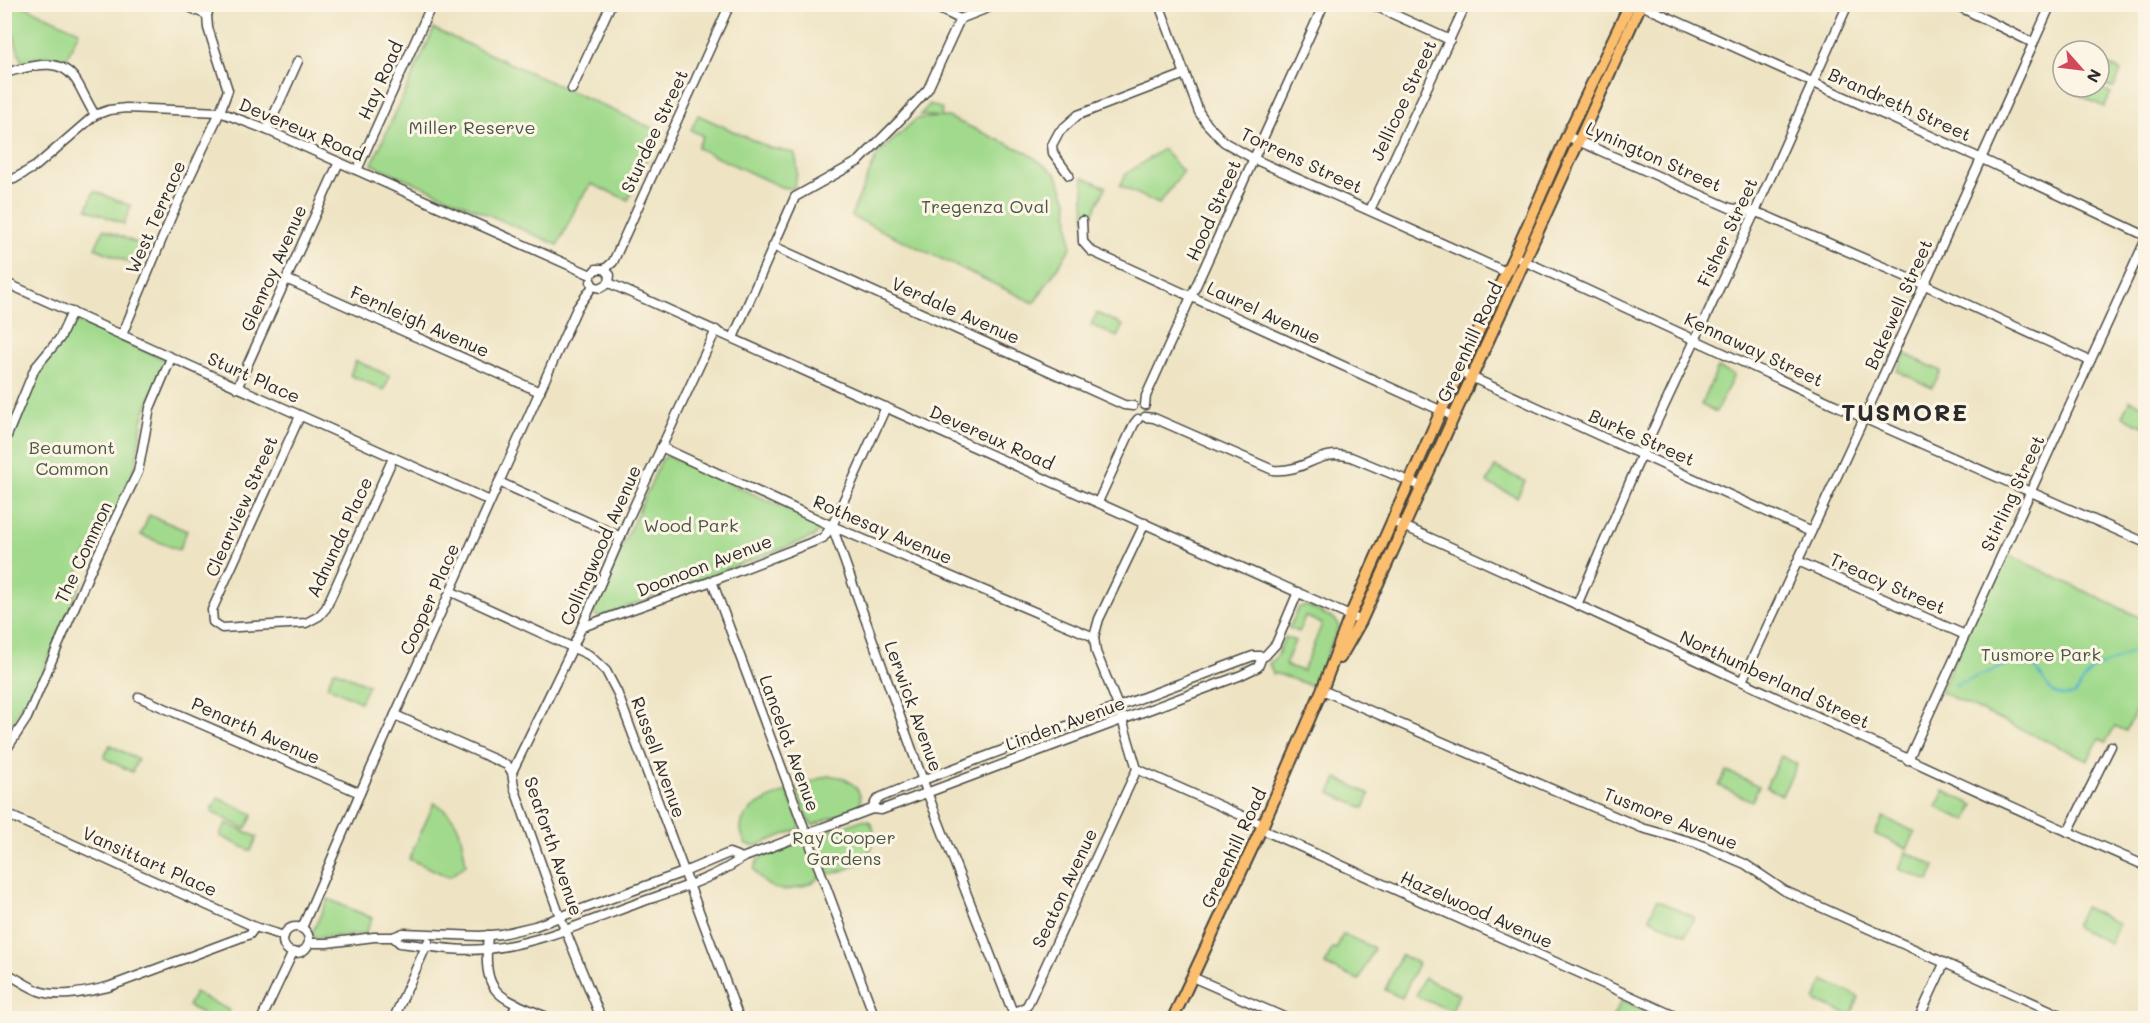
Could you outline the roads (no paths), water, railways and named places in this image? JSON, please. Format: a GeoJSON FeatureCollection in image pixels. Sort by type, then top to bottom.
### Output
{"type":"FeatureCollection","features":[{"type":"Feature","properties":{"kind":"main road","name":"Greenhill Road"},"geometry":{"type":"LineString","coordinates":[[1322,690],[1361,621],[1410,482],[1567,136],[1638,5]]}},
{"type":"Feature","properties":{"kind":"main road","name":"Greenhill Road"},"geometry":{"type":"LineString","coordinates":[[1173,1018],[1262,827],[1322,690],[1350,616],[1397,523],[1421,486],[1525,261],[1638,5]]}},
{"type":"Feature","properties":{"kind":"street"},"geometry":{"type":"LineString","coordinates":[[182,4],[207,15],[211,4]]}},
{"type":"Feature","properties":{"kind":"street","name":"Hay Road"},"geometry":{"type":"LineString","coordinates":[[357,170],[432,4]]}},
{"type":"Feature","properties":{"kind":"street"},"geometry":{"type":"LineString","coordinates":[[572,89],[610,4]]}},
{"type":"Feature","properties":{"kind":"street","name":"Sturdee Street"},"geometry":{"type":"LineString","coordinates":[[605,269],[613,262],[730,4]]}},
{"type":"Feature","properties":{"kind":"street"},"geometry":{"type":"LineString","coordinates":[[929,4],[960,19]]}},
{"type":"Feature","properties":{"kind":"street"},"geometry":{"type":"LineString","coordinates":[[733,338],[795,197],[860,161],[928,90],[960,19],[998,4]]}},
{"type":"Feature","properties":{"kind":"street","name":"Torrens Street"},"geometry":{"type":"LineString","coordinates":[[1159,4],[1199,112],[1215,136],[1254,159],[1506,272]]}},
{"type":"Feature","properties":{"kind":"street","name":"Hood Street"},"geometry":{"type":"LineString","coordinates":[[1098,502],[1324,4]]}},
{"type":"Feature","properties":{"kind":"street"},"geometry":{"type":"LineString","coordinates":[[1371,4],[1450,40]]}},
{"type":"Feature","properties":{"kind":"street","name":"Jellicoe Street"},"geometry":{"type":"LineString","coordinates":[[1370,210],[1466,4]]}},
{"type":"Feature","properties":{"kind":"street","name":"Fisher Street"},"geometry":{"type":"LineString","coordinates":[[1577,605],[1641,455],[1755,212],[1848,4]]}},
{"type":"Feature","properties":{"kind":"street"},"geometry":{"type":"LineString","coordinates":[[1954,4],[2033,43]]}},
{"type":"Feature","properties":{"kind":"street","name":"Bakewell Street"},"geometry":{"type":"LineString","coordinates":[[1742,681],[1925,285],[2051,4]]}},
{"type":"Feature","properties":{"kind":"street","name":"Brandreth Street"},"geometry":{"type":"LineString","coordinates":[[1638,5],[1982,159],[2145,237]]}},
{"type":"Feature","properties":{"kind":"street","name":"West Terrace"},"geometry":{"type":"LineString","coordinates":[[122,335],[228,90],[208,28],[207,15]]}},
{"type":"Feature","properties":{"kind":"street"},"geometry":{"type":"LineString","coordinates":[[267,130],[298,61]]}},
{"type":"Feature","properties":{"kind":"street"},"geometry":{"type":"LineString","coordinates":[[4,73],[46,63],[60,65],[76,81],[94,115]]}},
{"type":"Feature","properties":{"kind":"street"},"geometry":{"type":"LineString","coordinates":[[1069,175],[1053,153],[1052,145],[1059,132],[1078,115],[1185,74]]}},
{"type":"Feature","properties":{"kind":"street","name":"Devereux Road"},"geometry":{"type":"LineString","coordinates":[[4,182],[36,166],[94,115],[126,108],[220,112],[267,130],[591,275]]}},
{"type":"Feature","properties":{"kind":"street","name":"Lynington Street"},"geometry":{"type":"LineString","coordinates":[[1567,136],[1730,208],[1755,212],[1925,285],[2090,361]]}},
{"type":"Feature","properties":{"kind":"street","name":"Glenroy Avenue"},"geometry":{"type":"LineString","coordinates":[[237,388],[339,162]]}},
{"type":"Feature","properties":{"kind":"street","name":"Laurel Avenue"},"geometry":{"type":"LineString","coordinates":[[1082,221],[1083,242],[1091,251],[1453,416]]}},
{"type":"Feature","properties":{"kind":"street","name":"Stirling Street"},"geometry":{"type":"LineString","coordinates":[[1908,760],[2145,237]]}},
{"type":"Feature","properties":{"kind":"street","name":"Verdale Avenue"},"geometry":{"type":"LineString","coordinates":[[773,246],[1273,470],[1293,470],[1322,456],[1339,454],[1421,486]]}},
{"type":"Feature","properties":{"kind":"street","name":"Kennaway Street"},"geometry":{"type":"LineString","coordinates":[[1514,256],[1864,418],[2145,543]]}},
{"type":"Feature","properties":{"kind":"street"},"geometry":{"type":"LineString","coordinates":[[596,269],[605,269],[610,275],[609,283],[603,288],[593,286],[591,275],[596,269]]}},
{"type":"Feature","properties":{"kind":"street","name":"Fernleigh Avenue"},"geometry":{"type":"LineString","coordinates":[[286,279],[540,392]]}},
{"type":"Feature","properties":{"kind":"street","name":"Sturt Place"},"geometry":{"type":"LineString","coordinates":[[4,282],[490,501]]}},
{"type":"Feature","properties":{"kind":"street","name":"Devereux Road"},"geometry":{"type":"LineString","coordinates":[[609,283],[1361,621]]}},
{"type":"Feature","properties":{"kind":"street","name":"Cooper Place"},"geometry":{"type":"LineString","coordinates":[[302,928],[577,308],[593,286]]}},
{"type":"Feature","properties":{"kind":"street"},"geometry":{"type":"LineString","coordinates":[[4,443],[35,368],[60,338],[72,312]]}},
{"type":"Feature","properties":{"kind":"street","name":"Collingwood Avenue"},"geometry":{"type":"LineString","coordinates":[[512,772],[573,647],[661,447],[716,330]]}},
{"type":"Feature","properties":{"kind":"street","name":"The Common"},"geometry":{"type":"LineString","coordinates":[[4,753],[27,718],[91,569],[138,472],[150,408],[171,358]]}},
{"type":"Feature","properties":{"kind":"street","name":"Burke Street"},"geometry":{"type":"LineString","coordinates":[[1460,372],[1811,532]]}},
{"type":"Feature","properties":{"kind":"street"},"geometry":{"type":"LineString","coordinates":[[832,526],[886,407]]}},
{"type":"Feature","properties":{"kind":"street","name":"Clearview Street"},"geometry":{"type":"LineString","coordinates":[[212,610],[300,416]]}},
{"type":"Feature","properties":{"kind":"street","name":"Rothesay Avenue"},"geometry":{"type":"LineString","coordinates":[[661,447],[832,526],[1094,637]]}},
{"type":"Feature","properties":{"kind":"street","name":"Adnunda Place"},"geometry":{"type":"LineString","coordinates":[[212,610],[213,622],[222,628],[306,623],[319,616],[326,608],[393,458]]}},
{"type":"Feature","properties":{"kind":"street"},"geometry":{"type":"LineString","coordinates":[[499,482],[621,537]]}},
{"type":"Feature","properties":{"kind":"street"},"geometry":{"type":"LineString","coordinates":[[1137,769],[1118,706],[1096,652],[1094,637],[1099,619],[1145,523]]}},
{"type":"Feature","properties":{"kind":"street","name":"Northumberland Street"},"geometry":{"type":"LineString","coordinates":[[1397,523],[1742,681],[1908,760],[2145,866]]}},
{"type":"Feature","properties":{"kind":"street","name":"Doonoon Avenue"},"geometry":{"type":"LineString","coordinates":[[582,627],[712,581],[823,538],[832,526]]}},
{"type":"Feature","properties":{"kind":"street","name":"Lerwick Avenue"},"geometry":{"type":"LineString","coordinates":[[832,526],[927,792],[1014,1016]]}},
{"type":"Feature","properties":{"kind":"street","name":"Treacy Street"},"geometry":{"type":"LineString","coordinates":[[1798,561],[1965,635]]}},
{"type":"Feature","properties":{"kind":"street","name":"Lancelot Avenue"},"geometry":{"type":"LineString","coordinates":[[712,581],[875,1018]]}},
{"type":"Feature","properties":{"kind":"street","name":"Russell Avenue"},"geometry":{"type":"LineString","coordinates":[[452,592],[590,655],[606,671],[617,692],[739,1018]]}},
{"type":"Feature","properties":{"kind":"street","name":"Linden Avenue"},"geometry":{"type":"LineString","coordinates":[[393,937],[400,943],[487,949],[532,940],[565,930],[689,885],[742,858],[872,810],[881,810],[1228,680],[1258,667],[1262,657],[1270,652],[1276,644],[1298,592]]}},
{"type":"Feature","properties":{"kind":"street","name":"Linden Avenue"},"geometry":{"type":"LineString","coordinates":[[872,810],[876,801],[881,797],[923,780],[1253,656],[1262,657]]}},
{"type":"Feature","properties":{"kind":"street"},"geometry":{"type":"LineString","coordinates":[[1223,668],[1228,680]]}},
{"type":"Feature","properties":{"kind":"street","name":"Tusmore Avenue"},"geometry":{"type":"LineString","coordinates":[[1322,690],[1642,828],[1696,843],[1745,864],[1785,891],[2067,1018]]}},
{"type":"Feature","properties":{"kind":"street","name":"Penarth Avenue"},"geometry":{"type":"LineString","coordinates":[[139,697],[360,794]]}},
{"type":"Feature","properties":{"kind":"street","name":"Seaforth Avenue"},"geometry":{"type":"LineString","coordinates":[[395,715],[507,765],[512,772],[514,787],[560,917],[601,1018]]}},
{"type":"Feature","properties":{"kind":"street"},"geometry":{"type":"LineString","coordinates":[[2068,832],[2111,746]]}},
{"type":"Feature","properties":{"kind":"street","name":"Hazelwood Avenue"},"geometry":{"type":"LineString","coordinates":[[1137,769],[1679,1018]]}},
{"type":"Feature","properties":{"kind":"street","name":"Seaton Avenue"},"geometry":{"type":"LineString","coordinates":[[1014,1016],[1027,1006],[1137,769]]}},
{"type":"Feature","properties":{"kind":"street","name":"Vansittart Place"},"geometry":{"type":"LineString","coordinates":[[4,813],[255,927],[284,936]]}},
{"type":"Feature","properties":{"kind":"street","name":"Linden Avenue"},"geometry":{"type":"LineString","coordinates":[[309,943],[393,937],[403,933],[488,935],[535,926],[684,872],[729,853],[742,858]]}},
{"type":"Feature","properties":{"kind":"street"},"geometry":{"type":"LineString","coordinates":[[4,972],[42,992],[89,991],[108,987],[240,938],[250,934],[255,927]]}},
{"type":"Feature","properties":{"kind":"street"},"geometry":{"type":"LineString","coordinates":[[291,928],[302,928],[308,934],[309,943],[304,950],[293,952],[285,946],[284,936],[291,928]]}},
{"type":"Feature","properties":{"kind":"street"},"geometry":{"type":"LineString","coordinates":[[394,1018],[431,934]]}},
{"type":"Feature","properties":{"kind":"street"},"geometry":{"type":"LineString","coordinates":[[488,935],[488,971],[491,985],[499,995],[549,1018]]}},
{"type":"Feature","properties":{"kind":"street"},"geometry":{"type":"LineString","coordinates":[[262,1018],[293,952]]}},
{"type":"Feature","properties":{"kind":"street"},"geometry":{"type":"LineString","coordinates":[[1919,1018],[1944,964]]}},
{"type":"Feature","properties":{"kind":"street"},"geometry":{"type":"LineString","coordinates":[[1192,977],[1286,1018]]}},
{"type":"Feature","properties":{"kind":"street"},"geometry":{"type":"LineString","coordinates":[[510,1018],[517,1004]]}},
{"type":"Feature","properties":{"kind":"waterway"},"geometry":{"type":"LineString","coordinates":[[1955,685],[2018,661],[2033,666],[2052,692],[2057,695],[2074,695],[2092,669],[2114,661],[2137,648],[2146,656]]}},
{"type":"Feature","properties":{"kind":"district","name":"TUSMORE"},"geometry":{"type":"Point","coordinates":[1905,411]}},
{"type":"Feature","properties":{"kind":"park label","name":"Miller Reserve"},"geometry":{"type":"Point","coordinates":[472,127]}},
{"type":"Feature","properties":{"kind":"park label","name":"Tregenza Oval"},"geometry":{"type":"Point","coordinates":[985,206]}},
{"type":"Feature","properties":{"kind":"park label","name":"Beaumont Common"},"geometry":{"type":"Point","coordinates":[72,457]}},
{"type":"Feature","properties":{"kind":"park label","name":"Wood Park"},"geometry":{"type":"Point","coordinates":[691,525]}},
{"type":"Feature","properties":{"kind":"park label","name":"Tusmore Park"},"geometry":{"type":"Point","coordinates":[2041,654]}},
{"type":"Feature","properties":{"kind":"park label","name":"Ray Cooper Gardens"},"geometry":{"type":"Point","coordinates":[844,847]}}]}
